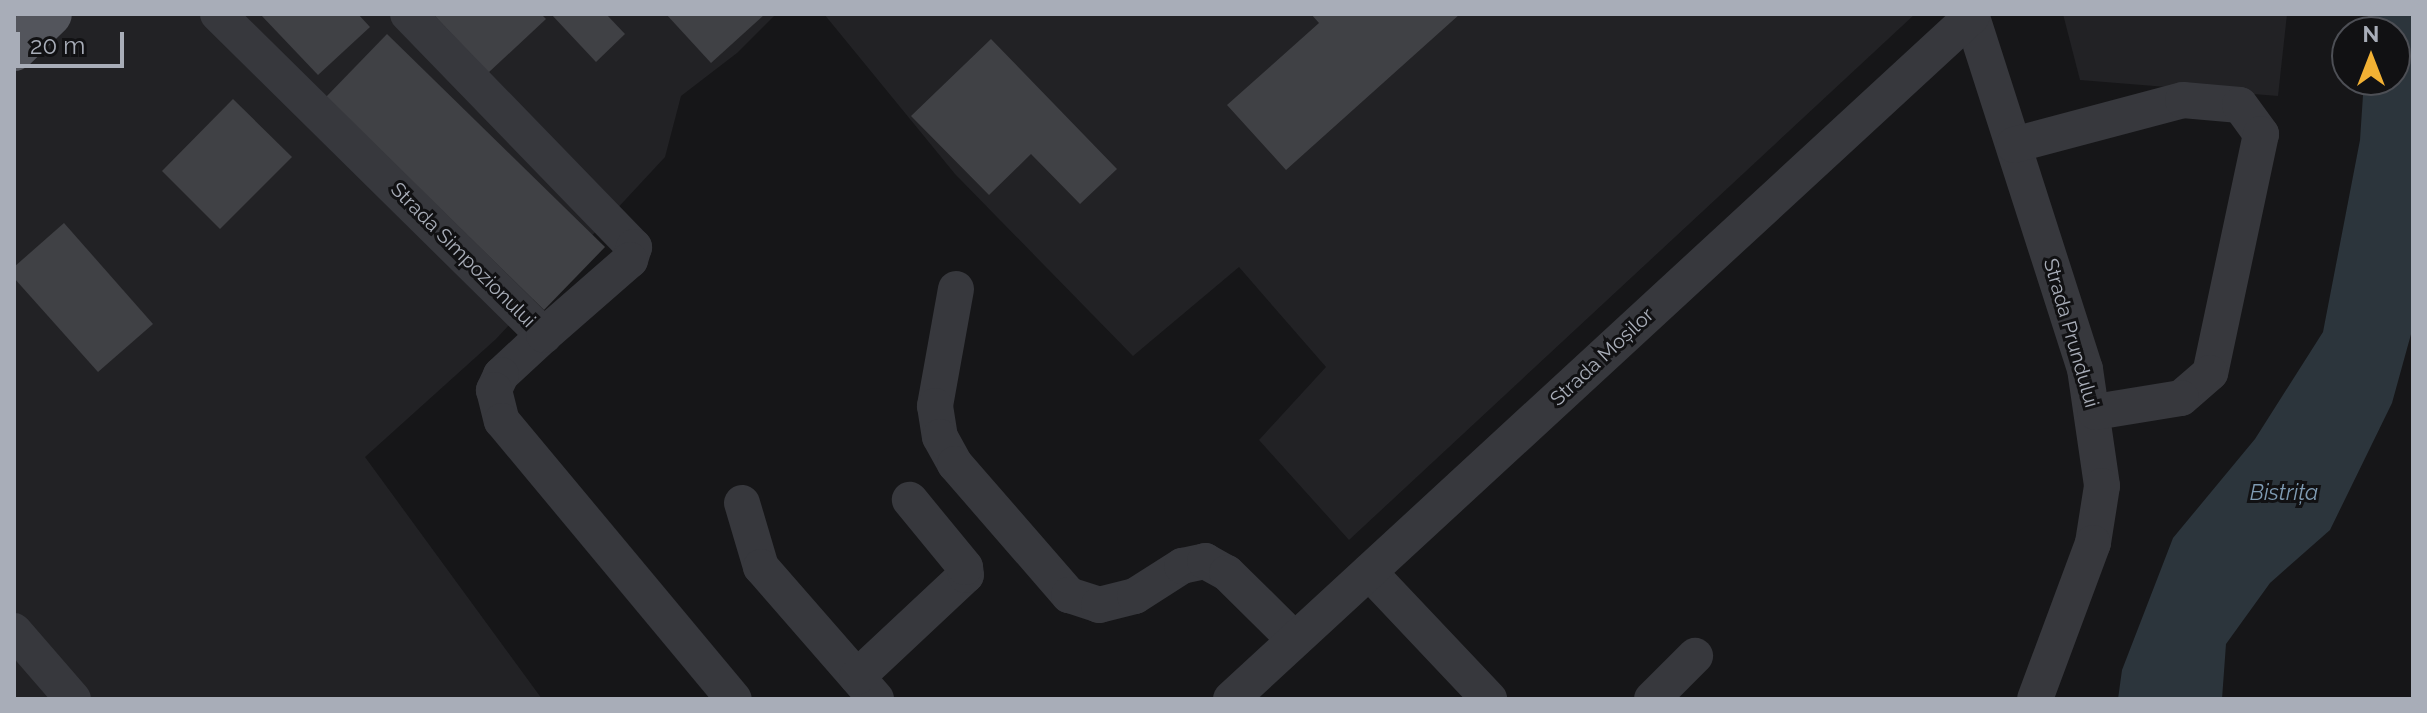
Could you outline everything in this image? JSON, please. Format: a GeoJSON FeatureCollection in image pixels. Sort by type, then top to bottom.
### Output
{"type":"FeatureCollection","features":[{"type":"Feature","properties":{"kind":"main road"},"geometry":{"type":"LineString","coordinates":[[14,49],[50,14]]}},
{"type":"Feature","properties":{"kind":"street","name":"Strada Simpozionului"},"geometry":{"type":"LineString","coordinates":[[218,14],[544,335],[501,375],[494,390],[502,421],[734,699]]}},
{"type":"Feature","properties":{"kind":"street"},"geometry":{"type":"LineString","coordinates":[[408,14],[634,247],[630,260],[544,335]]}},
{"type":"Feature","properties":{"kind":"street","name":"Strada Prundului"},"geometry":{"type":"LineString","coordinates":[[1972,15],[2095,412],[2102,486],[2093,543],[2035,699]]}},
{"type":"Feature","properties":{"kind":"street","name":"Strada Moșilor"},"geometry":{"type":"LineString","coordinates":[[1231,699],[1972,15]]}},
{"type":"Feature","properties":{"kind":"street"},"geometry":{"type":"LineString","coordinates":[[2014,145],[2183,100],[2240,105],[2261,134],[2210,373],[2181,398],[2095,412]]}},
{"type":"Feature","properties":{"kind":"street"},"geometry":{"type":"LineString","coordinates":[[956,289],[935,406],[940,437],[955,464],[1069,595],[1099,605],[1135,596],[1182,566],[1205,561],[1227,573],[1295,640]]}},
{"type":"Feature","properties":{"kind":"street"},"geometry":{"type":"LineString","coordinates":[[742,503],[761,567],[866,688],[966,575],[965,567],[910,500]]}},
{"type":"Feature","properties":{"kind":"street"},"geometry":{"type":"LineString","coordinates":[[1369,572],[1489,699]]}},
{"type":"Feature","properties":{"kind":"street"},"geometry":{"type":"LineString","coordinates":[[14,631],[73,699]]}},
{"type":"Feature","properties":{"kind":"street"},"geometry":{"type":"LineString","coordinates":[[1652,699],[1695,656]]}},
{"type":"Feature","properties":{"kind":"shaded area"},"geometry":{"type":"Polygon","coordinates":[[[14,14],[776,14],[737,53],[681,96],[665,157],[496,339],[365,457],[542,699],[14,699],[14,14]]]}},
{"type":"Feature","properties":{"kind":"shaded area"},"geometry":{"type":"Polygon","coordinates":[[[824,14],[1915,14],[1349,540],[1259,440],[1326,367],[1239,267],[1133,356],[955,174],[824,14]]]}},
{"type":"Feature","properties":{"kind":"shaded area"},"geometry":{"type":"Polygon","coordinates":[[[2063,14],[2287,14],[2278,96],[2080,80],[2063,14]]]}},
{"type":"Feature","properties":{"kind":"water","name":"Bistrița"},"geometry":{"type":"Polygon","coordinates":[[[2413,14],[2413,327],[2392,403],[2330,530],[2270,583],[2226,644],[2222,699],[2118,699],[2122,670],[2173,538],[2255,439],[2323,332],[2360,140],[2363,96],[2411,96],[2411,16],[2368,16],[2413,14]]]}},
{"type":"Feature","properties":{"kind":"building"},"geometry":{"type":"Polygon","coordinates":[[[260,14],[358,14],[370,27],[318,75],[260,14]]]}},
{"type":"Feature","properties":{"kind":"building"},"geometry":{"type":"Polygon","coordinates":[[[433,14],[541,14],[546,19],[488,73],[433,14]]]}},
{"type":"Feature","properties":{"kind":"building"},"geometry":{"type":"Polygon","coordinates":[[[551,14],[606,14],[625,34],[596,62],[551,14]]]}},
{"type":"Feature","properties":{"kind":"building"},"geometry":{"type":"Polygon","coordinates":[[[666,14],[765,14],[711,63],[666,14]]]}},
{"type":"Feature","properties":{"kind":"building"},"geometry":{"type":"Polygon","coordinates":[[[1311,14],[1460,14],[1286,170],[1227,105],[1319,23],[1311,14]]]}},
{"type":"Feature","properties":{"kind":"building"},"geometry":{"type":"Polygon","coordinates":[[[387,34],[605,247],[544,310],[326,97],[387,34]]]}},
{"type":"Feature","properties":{"kind":"building"},"geometry":{"type":"Polygon","coordinates":[[[991,39],[1117,169],[1080,204],[1031,154],[989,195],[911,116],[991,39]]]}},
{"type":"Feature","properties":{"kind":"building"},"geometry":{"type":"Polygon","coordinates":[[[233,99],[292,157],[220,229],[162,171],[233,99]]]}},
{"type":"Feature","properties":{"kind":"building"},"geometry":{"type":"Polygon","coordinates":[[[64,223],[153,324],[98,372],[14,278],[14,267],[64,223]]]}}]}
